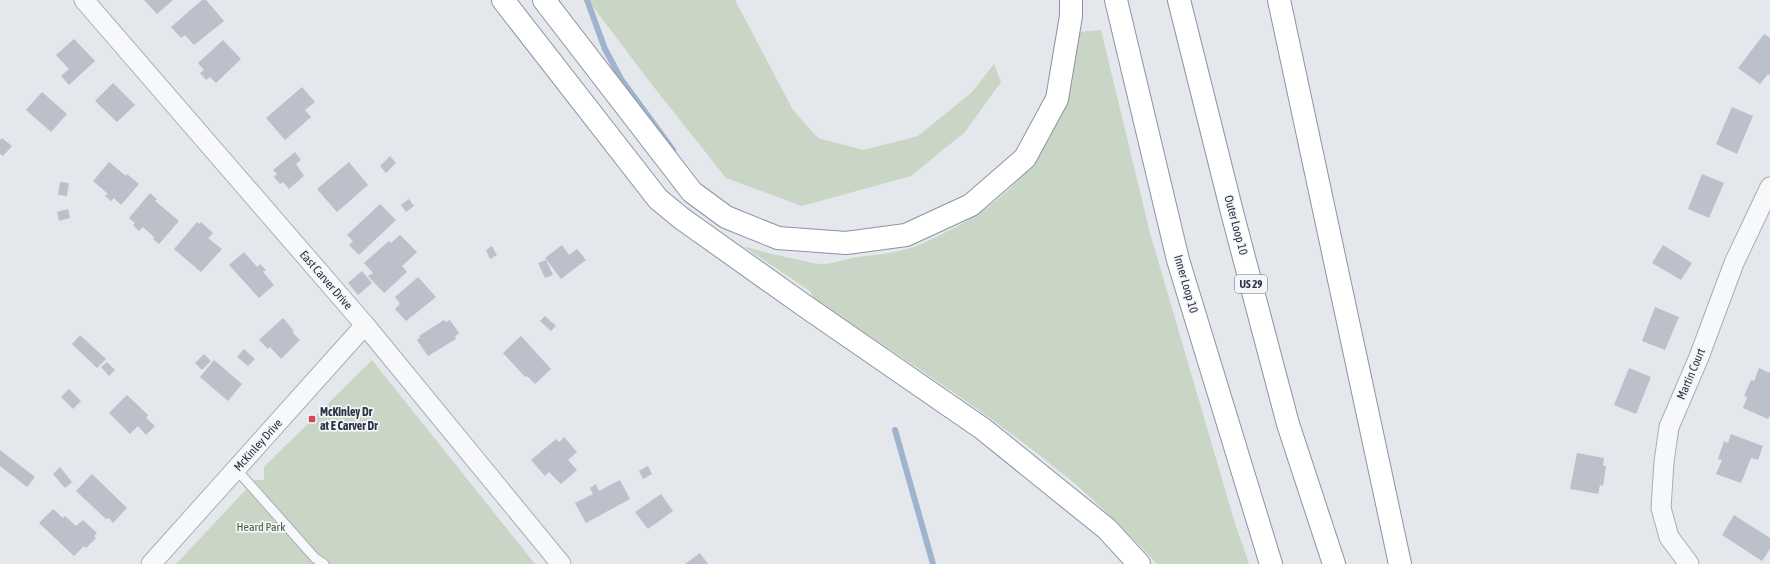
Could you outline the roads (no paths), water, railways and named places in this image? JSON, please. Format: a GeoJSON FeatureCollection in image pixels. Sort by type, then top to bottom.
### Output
{"type":"FeatureCollection","features":[{"type":"Feature","properties":{"kind":"highway"},"geometry":{"type":"LineString","coordinates":[[503,0],[658,199],[681,218],[789,295],[983,429],[1108,530],[1139,564]]}},
{"type":"Feature","properties":{"kind":"highway"},"geometry":{"type":"LineString","coordinates":[[544,0],[692,192],[726,217],[778,238],[846,243],[906,235],[971,205],[1025,158],[1057,99],[1070,16],[1071,0]]}},
{"type":"Feature","properties":{"kind":"highway","name":"Inner Loop 10"},"geometry":{"type":"LineString","coordinates":[[1116,0],[1178,260],[1271,564]]}},
{"type":"Feature","properties":{"kind":"highway","name":"Outer Loop 10"},"geometry":{"type":"LineString","coordinates":[[1179,0],[1233,216],[1288,424],[1334,564]]}},
{"type":"Feature","properties":{"kind":"highway"},"geometry":{"type":"LineString","coordinates":[[1279,0],[1400,564]]}},
{"type":"Feature","properties":{"kind":"street","name":"East Carver Drive"},"geometry":{"type":"LineString","coordinates":[[84,0],[365,325],[561,564]]}},
{"type":"Feature","properties":{"kind":"street","name":"Martin Court"},"geometry":{"type":"LineString","coordinates":[[1689,564],[1669,537],[1661,508],[1664,462],[1669,427],[1699,357],[1734,263],[1770,187]]}},
{"type":"Feature","properties":{"kind":"street","name":"McKinley Drive"},"geometry":{"type":"LineString","coordinates":[[151,564],[365,325]]}},
{"type":"Feature","properties":{"kind":"lane"},"geometry":{"type":"LineString","coordinates":[[236,469],[315,558],[324,564]]}},
{"type":"Feature","properties":{"kind":"waterway"},"geometry":{"type":"LineString","coordinates":[[587,0],[605,49],[621,79],[673,150]]}},
{"type":"Feature","properties":{"kind":"waterway"},"geometry":{"type":"LineString","coordinates":[[895,430],[933,564]]}},
{"type":"Feature","properties":{"kind":"place","name":"McKinley Dr at E Carver Dr"},"geometry":{"type":"Point","coordinates":[312,419]}},
{"type":"Feature","properties":{"kind":"park label","name":"Heard Park"},"geometry":{"type":"Point","coordinates":[261,527]}}]}
